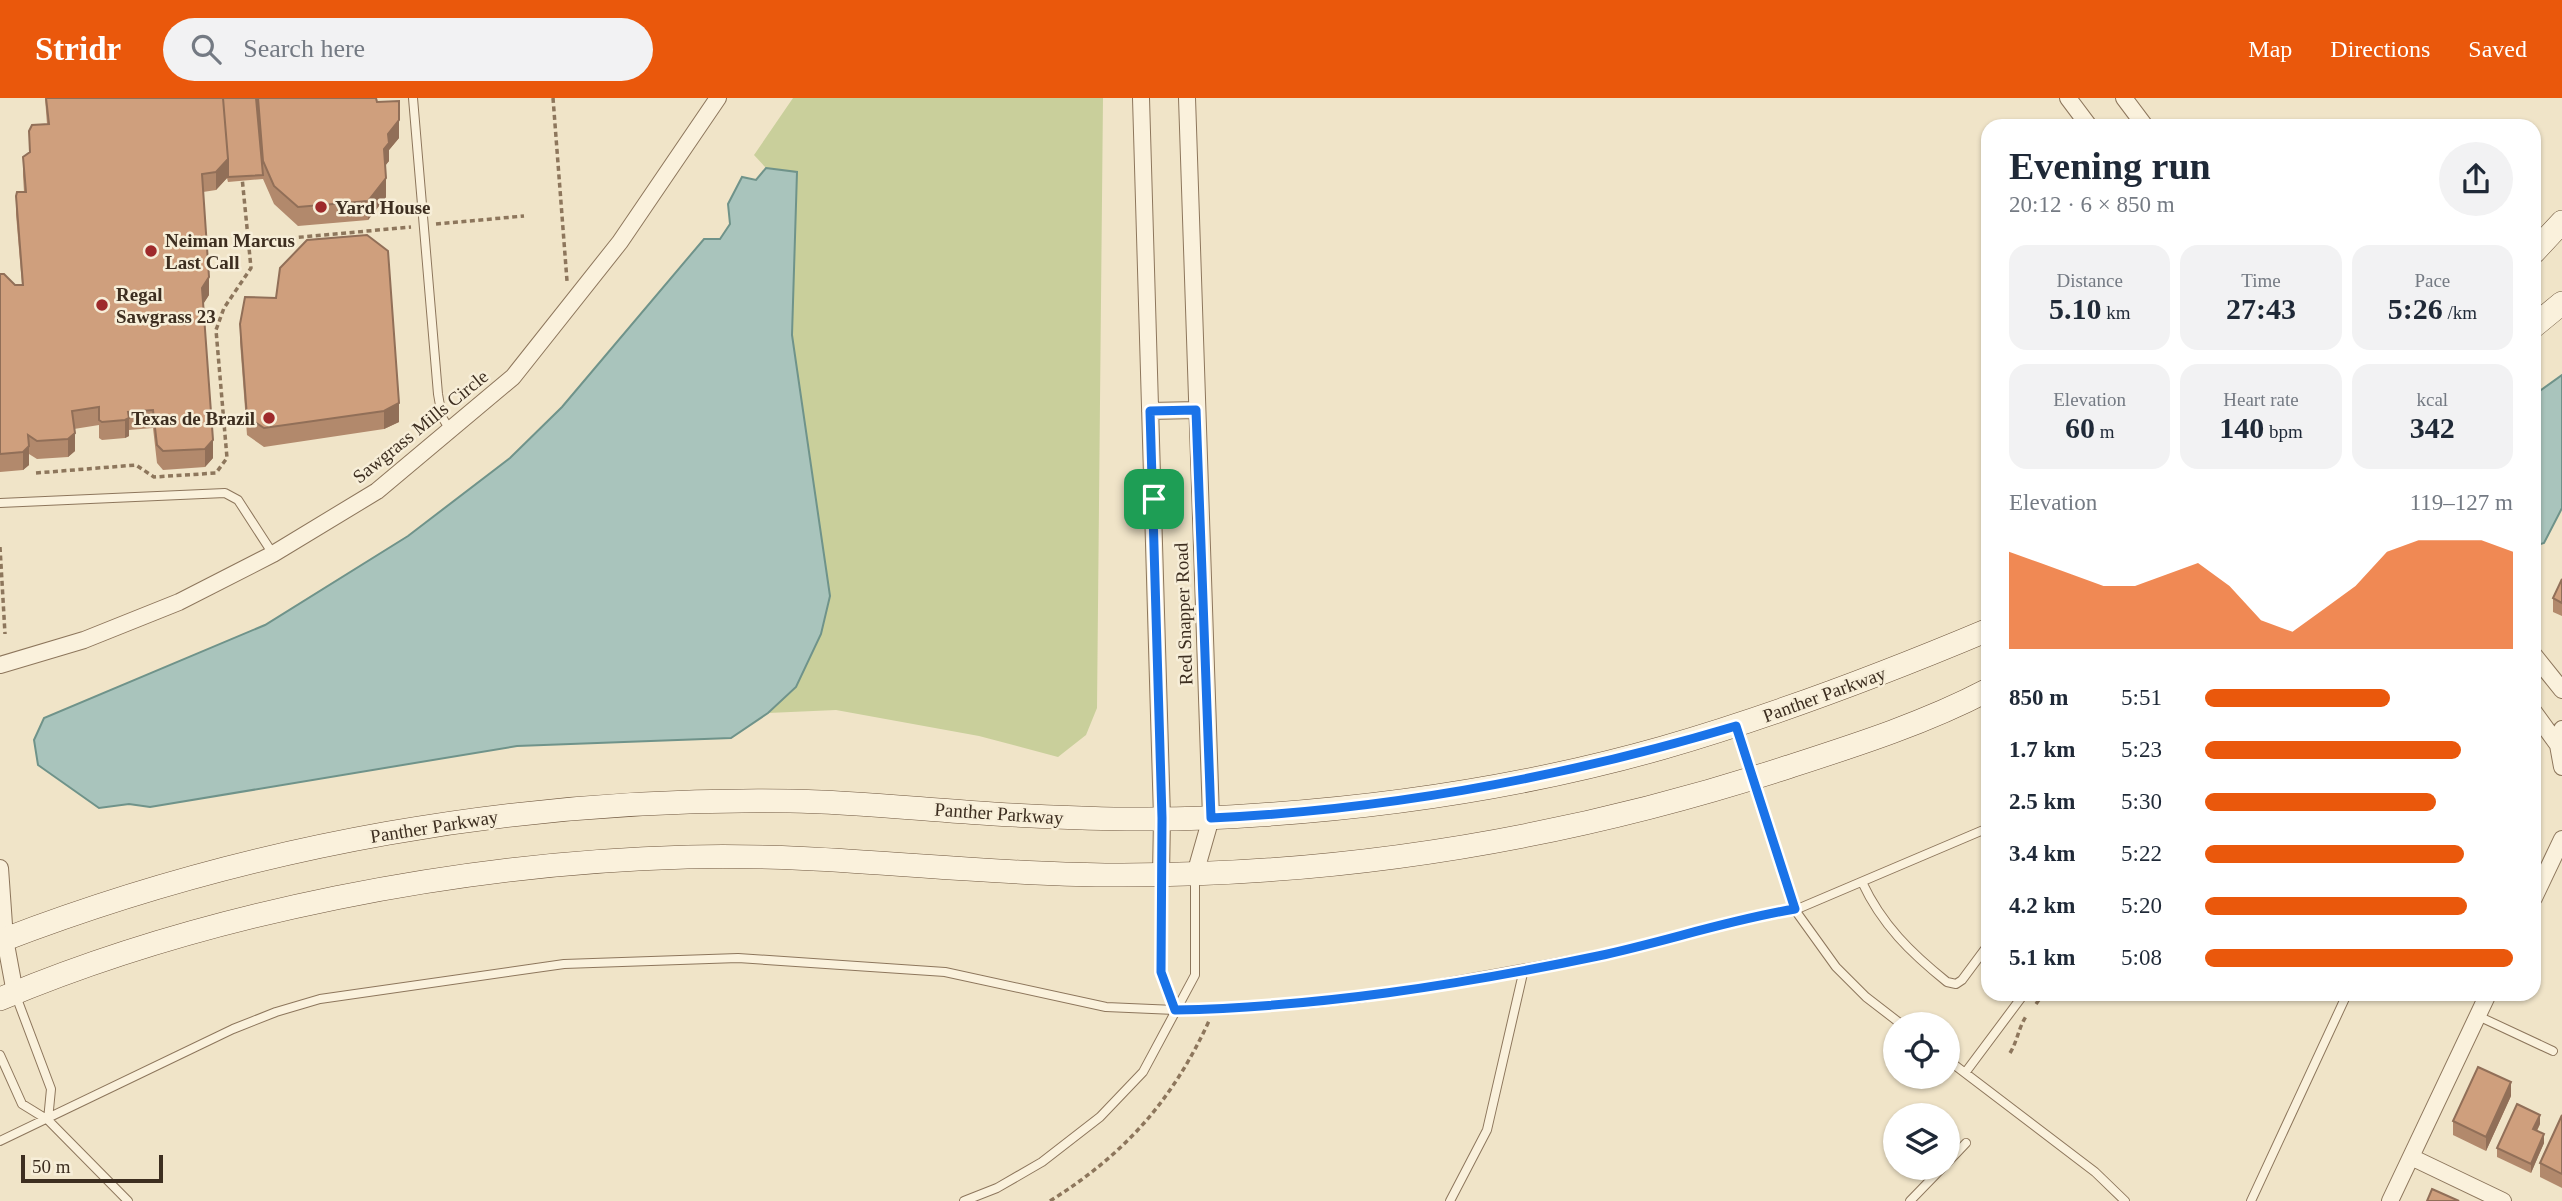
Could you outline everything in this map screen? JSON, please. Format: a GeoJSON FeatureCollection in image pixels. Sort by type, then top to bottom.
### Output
{"type":"FeatureCollection","features":[{"type":"Feature","properties":{"kind":"main road"},"geometry":{"type":"LineString","coordinates":[[2541,244],[2562,222]]}},
{"type":"Feature","properties":{"kind":"main road"},"geometry":{"type":"LineString","coordinates":[[2541,320],[2562,303]]}},
{"type":"Feature","properties":{"kind":"main road","name":"Panther Parkway"},"geometry":{"type":"LineString","coordinates":[[3,940],[185,878],[301,849],[515,813],[649,803],[794,801],[1054,817],[1211,818],[1346,808],[1516,782],[1628,757],[1736,726],[1849,686],[1981,633]]}},
{"type":"Feature","properties":{"kind":"main road"},"geometry":{"type":"LineString","coordinates":[[7,996],[169,940],[283,910],[429,881],[568,866],[683,857],[786,857],[1052,873],[1161,875],[1305,867],[1437,853],[1606,820],[1751,779],[1954,708],[1981,694]]}},
{"type":"Feature","properties":{"kind":"street","name":"Sawgrass Mills Circle"},"geometry":{"type":"LineString","coordinates":[[0,665],[84,640],[179,602],[273,554],[377,491],[513,377],[620,242],[718,98]]}},
{"type":"Feature","properties":{"kind":"street","name":"Red Snapper Road"},"geometry":{"type":"LineString","coordinates":[[1141,98],[1162,818],[1161,875]]}},
{"type":"Feature","properties":{"kind":"street","name":"Red Snapper Road"},"geometry":{"type":"LineString","coordinates":[[1187,98],[1211,818],[1195,874]]}},
{"type":"Feature","properties":{"kind":"street"},"geometry":{"type":"LineString","coordinates":[[2068,98],[2084,119]]}},
{"type":"Feature","properties":{"kind":"street"},"geometry":{"type":"LineString","coordinates":[[2124,98],[2140,119]]}},
{"type":"Feature","properties":{"kind":"street"},"geometry":{"type":"LineString","coordinates":[[1150,411],[1196,410]]}},
{"type":"Feature","properties":{"kind":"street"},"geometry":{"type":"LineString","coordinates":[[2541,664],[2562,690]]}},
{"type":"Feature","properties":{"kind":"street"},"geometry":{"type":"LineString","coordinates":[[2541,719],[2560,737],[2562,767]]}},
{"type":"Feature","properties":{"kind":"street"},"geometry":{"type":"LineString","coordinates":[[2541,883],[2562,839]]}},
{"type":"Feature","properties":{"kind":"street"},"geometry":{"type":"LineString","coordinates":[[0,869],[7,996]]}},
{"type":"Feature","properties":{"kind":"street"},"geometry":{"type":"LineString","coordinates":[[2390,1201],[2484,1001]]}},
{"type":"Feature","properties":{"kind":"street"},"geometry":{"type":"LineString","coordinates":[[2411,1157],[2503,1201]]}},
{"type":"Feature","properties":{"kind":"lane"},"geometry":{"type":"LineString","coordinates":[[414,98],[438,394],[442,417],[450,430]]}},
{"type":"Feature","properties":{"kind":"lane"},"geometry":{"type":"LineString","coordinates":[[0,503],[225,493],[238,500],[256,523],[273,554]]}},
{"type":"Feature","properties":{"kind":"lane"},"geometry":{"type":"LineString","coordinates":[[1736,726],[1795,909],[1836,967],[1885,1012]]}},
{"type":"Feature","properties":{"kind":"lane"},"geometry":{"type":"LineString","coordinates":[[0,1141],[233,1029],[320,999],[564,964],[694,958],[846,963],[944,972],[1106,1007],[1214,1009],[1361,998],[1599,956],[1752,917],[1795,909],[1981,831]]}},
{"type":"Feature","properties":{"kind":"lane"},"geometry":{"type":"LineString","coordinates":[[964,1201],[997,1188],[1042,1162],[1100,1117],[1143,1072],[1195,975],[1195,874]]}},
{"type":"Feature","properties":{"kind":"lane"},"geometry":{"type":"LineString","coordinates":[[1161,875],[1161,972],[1175,1010]]}},
{"type":"Feature","properties":{"kind":"lane"},"geometry":{"type":"LineString","coordinates":[[1862,882],[1871,902],[1897,938],[1947,982],[1956,984],[1962,981],[1981,955]]}},
{"type":"Feature","properties":{"kind":"lane"},"geometry":{"type":"LineString","coordinates":[[1450,1201],[1487,1130],[1524,969]]}},
{"type":"Feature","properties":{"kind":"lane"},"geometry":{"type":"LineString","coordinates":[[7,996],[51,1089],[48,1120]]}},
{"type":"Feature","properties":{"kind":"lane"},"geometry":{"type":"LineString","coordinates":[[1965,1073],[2019,1001]]}},
{"type":"Feature","properties":{"kind":"lane"},"geometry":{"type":"LineString","coordinates":[[2251,1201],[2344,1001]]}},
{"type":"Feature","properties":{"kind":"lane"},"geometry":{"type":"LineString","coordinates":[[2477,1016],[2553,1051]]}},
{"type":"Feature","properties":{"kind":"lane"},"geometry":{"type":"LineString","coordinates":[[0,1055],[22,1104],[48,1120],[128,1201]]}},
{"type":"Feature","properties":{"kind":"lane"},"geometry":{"type":"LineString","coordinates":[[1960,1069],[2095,1172],[2125,1201]]}},
{"type":"Feature","properties":{"kind":"lane"},"geometry":{"type":"LineString","coordinates":[[1960,1150],[1966,1143]]}},
{"type":"Feature","properties":{"kind":"lane"},"geometry":{"type":"LineString","coordinates":[[1910,1201],[1930,1180]]}},
{"type":"Feature","properties":{"kind":"path"},"geometry":{"type":"LineString","coordinates":[[553,98],[567,276],[572,303]]}},
{"type":"Feature","properties":{"kind":"path"},"geometry":{"type":"LineString","coordinates":[[36,473],[136,465],[154,477],[216,473],[227,458],[216,330],[223,308],[250,268],[242,168]]}},
{"type":"Feature","properties":{"kind":"path"},"geometry":{"type":"LineString","coordinates":[[248,242],[524,216]]}},
{"type":"Feature","properties":{"kind":"path"},"geometry":{"type":"LineString","coordinates":[[0,547],[5,634]]}},
{"type":"Feature","properties":{"kind":"path"},"geometry":{"type":"LineString","coordinates":[[2010,1053],[2018,1041],[2018,1028],[2038,1001]]}},
{"type":"Feature","properties":{"kind":"path"},"geometry":{"type":"LineString","coordinates":[[1050,1201],[1118,1152],[1150,1119],[1177,1083],[1214,1009]]}},
{"type":"Feature","properties":{"kind":"green space"},"geometry":{"type":"Polygon","coordinates":[[[793,98],[1103,98],[1097,708],[1086,735],[1058,757],[979,736],[836,710],[768,713],[796,686],[830,596],[792,335],[797,173],[766,168],[754,155],[793,98]]]}},
{"type":"Feature","properties":{"kind":"water"},"geometry":{"type":"Polygon","coordinates":[[[766,168],[797,172],[792,335],[830,596],[821,634],[796,687],[768,713],[731,738],[517,746],[150,807],[129,804],[99,808],[38,765],[34,740],[44,718],[265,625],[408,536],[510,458],[562,407],[704,239],[720,239],[730,224],[728,204],[742,177],[756,180],[766,168]]]}},
{"type":"Feature","properties":{"kind":"water"},"geometry":{"type":"Polygon","coordinates":[[[2562,375],[2562,508],[2544,543],[2541,544],[2541,390],[2562,375]]]}},
{"type":"Feature","properties":{"kind":"building","name":"Regal Sawgrass 23"},"geometry":{"type":"Polygon","coordinates":[[[46,98],[223,98],[228,159],[216,172],[202,174],[209,277],[202,288],[213,440],[205,449],[163,451],[157,445],[153,410],[128,412],[129,418],[125,420],[102,422],[99,420],[99,407],[72,411],[75,433],[68,439],[37,441],[28,435],[29,446],[23,452],[0,454],[0,274],[4,274],[15,285],[23,285],[16,196],[17,192],[26,192],[23,157],[30,152],[29,131],[32,125],[49,124],[46,98]]]}},
{"type":"Feature","properties":{"kind":"building"},"geometry":{"type":"Polygon","coordinates":[[[223,98],[256,98],[263,175],[228,177],[223,98]]]}},
{"type":"Feature","properties":{"kind":"building"},"geometry":{"type":"Polygon","coordinates":[[[258,98],[376,98],[377,102],[399,101],[399,120],[388,134],[389,143],[384,149],[386,178],[368,201],[298,207],[274,186],[263,161],[258,98]]]}},
{"type":"Feature","properties":{"kind":"building"},"geometry":{"type":"Polygon","coordinates":[[[367,235],[388,251],[399,403],[384,411],[264,428],[247,417],[240,324],[245,297],[276,298],[280,268],[307,240],[367,235]]]}},
{"type":"Feature","properties":{"kind":"building"},"geometry":{"type":"Polygon","coordinates":[[[2562,579],[2562,603],[2553,598],[2562,579]]]}},
{"type":"Feature","properties":{"kind":"building"},"geometry":{"type":"Polygon","coordinates":[[[2478,1067],[2511,1082],[2486,1137],[2453,1121],[2478,1067]]]}},
{"type":"Feature","properties":{"kind":"building"},"geometry":{"type":"Polygon","coordinates":[[[2517,1104],[2540,1115],[2533,1129],[2544,1134],[2531,1164],[2497,1148],[2517,1104]]]}},
{"type":"Feature","properties":{"kind":"building"},"geometry":{"type":"Polygon","coordinates":[[[2562,1115],[2562,1174],[2540,1163],[2562,1115]]]}},
{"type":"Feature","properties":{"kind":"building"},"geometry":{"type":"Polygon","coordinates":[[[2432,1189],[2459,1201],[2427,1201],[2432,1189]]]}},
{"type":"Feature","properties":{"kind":"place","name":"Yard House"},"geometry":{"type":"Point","coordinates":[321,207]}},
{"type":"Feature","properties":{"kind":"place","name":"Neiman Marcus Last Call"},"geometry":{"type":"Point","coordinates":[151,251]}},
{"type":"Feature","properties":{"kind":"place","name":"Regal Sawgrass 23"},"geometry":{"type":"Point","coordinates":[102,305]}},
{"type":"Feature","properties":{"kind":"place","name":"Texas de Brazil"},"geometry":{"type":"Point","coordinates":[269,418]}},
{"type":"Feature","properties":{"kind":"route"},"geometry":{"type":"LineString","coordinates":[[1196,410],[1211,818],[1346,808],[1516,782],[1660,749],[1736,726],[1795,909],[1752,917],[1599,956],[1361,998],[1175,1010],[1161,972],[1162,818],[1154,499],[1150,411],[1196,410]]}}]}
